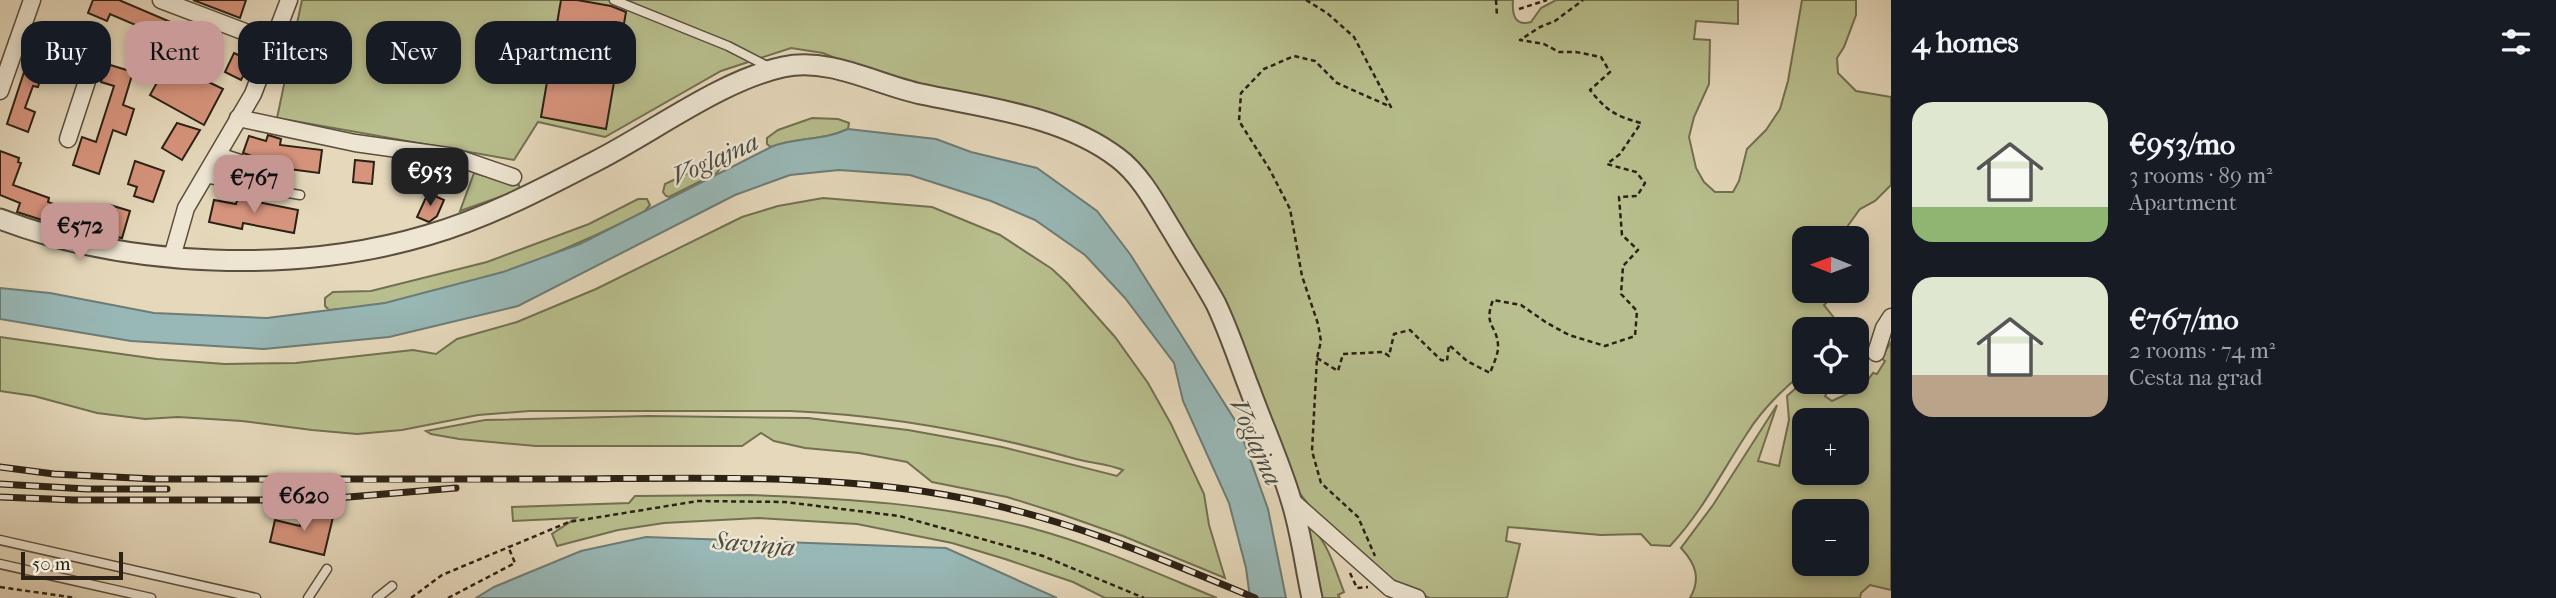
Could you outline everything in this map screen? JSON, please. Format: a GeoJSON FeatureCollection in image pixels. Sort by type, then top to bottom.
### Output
{"type":"FeatureCollection","features":[{"type":"Feature","properties":{"kind":"street"},"geometry":{"type":"LineString","coordinates":[[0,91],[3,70],[17,43],[32,0]]}},
{"type":"Feature","properties":{"kind":"street"},"geometry":{"type":"LineString","coordinates":[[161,0],[238,29]]}},
{"type":"Feature","properties":{"kind":"street"},"geometry":{"type":"LineString","coordinates":[[282,21],[289,0]]}},
{"type":"Feature","properties":{"kind":"street"},"geometry":{"type":"LineString","coordinates":[[17,43],[67,59],[86,73],[87,81],[68,139]]}},
{"type":"Feature","properties":{"kind":"street"},"geometry":{"type":"LineString","coordinates":[[0,219],[34,232],[114,251],[172,257],[276,261],[346,254],[431,234],[514,203],[603,158],[723,90],[758,73],[788,65],[823,65],[914,92],[1008,112],[1072,132],[1120,159],[1154,202],[1216,305],[1292,501],[1312,598]]}},
{"type":"Feature","properties":{"kind":"street"},"geometry":{"type":"LineString","coordinates":[[172,257],[186,208],[257,84]]}},
{"type":"Feature","properties":{"kind":"street"},"geometry":{"type":"LineString","coordinates":[[239,118],[355,144],[455,157],[513,177]]}},
{"type":"Feature","properties":{"kind":"street"},"geometry":{"type":"LineString","coordinates":[[1876,354],[1884,328],[1891,317]]}},
{"type":"Feature","properties":{"kind":"street"},"geometry":{"type":"LineString","coordinates":[[1292,501],[1390,588],[1417,598]]}},
{"type":"Feature","properties":{"kind":"lane"},"geometry":{"type":"LineString","coordinates":[[614,0],[728,46],[773,69]]}},
{"type":"Feature","properties":{"kind":"lane"},"geometry":{"type":"LineString","coordinates":[[219,152],[256,164],[262,169],[258,186]]}},
{"type":"Feature","properties":{"kind":"lane"},"geometry":{"type":"LineString","coordinates":[[204,178],[300,195]]}},
{"type":"Feature","properties":{"kind":"lane"},"geometry":{"type":"LineString","coordinates":[[0,540],[256,598]]}},
{"type":"Feature","properties":{"kind":"lane"},"geometry":{"type":"LineString","coordinates":[[0,564],[151,598]]}},
{"type":"Feature","properties":{"kind":"lane"},"geometry":{"type":"LineString","coordinates":[[307,598],[327,569]]}},
{"type":"Feature","properties":{"kind":"lane"},"geometry":{"type":"LineString","coordinates":[[377,598],[392,586]]}},
{"type":"Feature","properties":{"kind":"path"},"geometry":{"type":"LineString","coordinates":[[1306,0],[1327,12],[1354,37],[1391,107],[1337,83],[1315,61],[1294,56],[1264,69],[1241,93],[1239,121],[1270,170],[1290,209],[1302,276],[1318,324],[1321,341],[1317,358],[1312,451],[1321,483],[1358,517],[1376,552],[1372,586],[1357,589],[1346,566]]}},
{"type":"Feature","properties":{"kind":"path"},"geometry":{"type":"LineString","coordinates":[[1496,0],[1497,16]]}},
{"type":"Feature","properties":{"kind":"path"},"geometry":{"type":"LineString","coordinates":[[1520,9],[1547,0]]}},
{"type":"Feature","properties":{"kind":"path"},"geometry":{"type":"LineString","coordinates":[[1317,358],[1338,371],[1343,355],[1383,352],[1389,356],[1394,334],[1410,330],[1441,360],[1447,361],[1449,345],[1467,362],[1490,373],[1498,345],[1490,325],[1489,312],[1493,300],[1521,305],[1569,335],[1605,346],[1635,337],[1637,311],[1621,294],[1623,266],[1638,250],[1622,235],[1619,198],[1637,196],[1645,183],[1636,172],[1606,164],[1620,154],[1641,123],[1618,116],[1604,108],[1590,90],[1610,72],[1601,57],[1576,51],[1559,52],[1544,44],[1520,40],[1555,21],[1583,0]]}},
{"type":"Feature","properties":{"kind":"path"},"geometry":{"type":"LineString","coordinates":[[411,598],[442,575],[569,522],[698,501],[785,502],[899,516],[1043,556],[1144,598]]}},
{"type":"Feature","properties":{"kind":"path"},"geometry":{"type":"LineString","coordinates":[[448,598],[515,564],[508,546]]}},
{"type":"Feature","properties":{"kind":"path"},"geometry":{"type":"LineString","coordinates":[[0,587],[76,598]]}},
{"type":"Feature","properties":{"kind":"green space"},"geometry":{"type":"Polygon","coordinates":[[[302,0],[1513,0],[1515,18],[1525,23],[1531,22],[1541,8],[1556,0],[1738,0],[1738,24],[1696,21],[1694,39],[1710,40],[1709,84],[1694,117],[1689,137],[1696,168],[1704,182],[1715,192],[1733,192],[1739,181],[1747,149],[1766,130],[1780,109],[1788,81],[1802,0],[1856,0],[1856,15],[1837,58],[1838,73],[1856,91],[1891,97],[1891,185],[1875,201],[1860,209],[1848,226],[1792,226],[1792,303],[1826,303],[1824,305],[1833,317],[1792,317],[1792,382],[1758,418],[1702,506],[1670,546],[1651,545],[1641,534],[1601,535],[1508,527],[1506,541],[1520,544],[1507,598],[1430,598],[1389,581],[1317,515],[1292,484],[1233,322],[1127,156],[884,78],[823,53],[791,48],[721,71],[605,137],[538,122],[514,160],[277,118],[284,84],[352,84],[352,21],[298,21],[302,0]]]}},
{"type":"Feature","properties":{"kind":"green space"},"geometry":{"type":"Polygon","coordinates":[[[812,118],[838,119],[849,123],[848,129],[771,147],[767,144],[767,138],[778,130],[812,118]]]}},
{"type":"Feature","properties":{"kind":"green space"},"geometry":{"type":"Polygon","coordinates":[[[712,162],[719,162],[717,173],[669,197],[663,192],[665,184],[712,162]]]}},
{"type":"Feature","properties":{"kind":"green space"},"geometry":{"type":"Polygon","coordinates":[[[474,173],[519,185],[519,190],[460,211],[474,173]]]}},
{"type":"Feature","properties":{"kind":"green space"},"geometry":{"type":"Polygon","coordinates":[[[823,198],[932,207],[1000,235],[1052,269],[1067,283],[1115,337],[1148,383],[1171,424],[1204,494],[1209,525],[1225,578],[1123,536],[1058,513],[1007,497],[932,482],[907,462],[859,453],[805,448],[774,441],[761,433],[742,446],[536,446],[459,439],[426,431],[485,420],[648,416],[808,418],[908,430],[1002,447],[1117,476],[1123,470],[1006,441],[898,421],[790,411],[529,411],[478,415],[402,430],[357,434],[242,421],[178,417],[145,419],[97,413],[34,396],[0,391],[0,337],[157,359],[225,364],[296,363],[413,350],[436,354],[457,339],[517,322],[596,289],[742,217],[778,206],[823,198]]]}},
{"type":"Feature","properties":{"kind":"green space"},"geometry":{"type":"Polygon","coordinates":[[[638,199],[647,199],[650,205],[644,212],[569,247],[491,277],[411,299],[329,310],[325,306],[325,298],[333,292],[371,291],[487,262],[589,224],[638,199]]]}},
{"type":"Feature","properties":{"kind":"green space"},"geometry":{"type":"Polygon","coordinates":[[[1891,342],[1891,590],[1870,585],[1861,593],[1860,598],[1690,598],[1695,584],[1695,572],[1681,548],[1713,505],[1777,405],[1758,461],[1779,466],[1789,420],[1787,396],[1792,392],[1792,394],[1826,394],[1825,396],[1832,401],[1847,394],[1869,394],[1869,378],[1873,373],[1877,374],[1885,361],[1881,358],[1891,342]]]}},
{"type":"Feature","properties":{"kind":"green space"},"geometry":{"type":"Polygon","coordinates":[[[750,495],[892,504],[996,520],[1078,543],[1217,598],[1105,598],[1073,582],[952,543],[857,524],[758,518],[664,523],[618,530],[557,546],[552,534],[576,518],[513,521],[512,507],[629,503],[635,496],[750,495]]]}},
{"type":"Feature","properties":{"kind":"green space"},"geometry":{"type":"Polygon","coordinates":[[[1303,521],[1318,535],[1329,553],[1344,592],[1338,595],[1340,598],[1321,598],[1303,521]]]}},
{"type":"Feature","properties":{"kind":"water"},"geometry":{"type":"Polygon","coordinates":[[[848,129],[936,139],[971,152],[1037,168],[1097,211],[1130,254],[1238,425],[1268,509],[1286,598],[1250,598],[1246,568],[1229,503],[1183,401],[1174,363],[1125,298],[1085,255],[1035,220],[991,201],[910,175],[839,170],[790,175],[735,195],[518,306],[389,337],[264,349],[131,341],[0,319],[0,288],[50,293],[154,313],[267,318],[385,303],[503,272],[580,244],[771,147],[848,129]]]}},
{"type":"Feature","properties":{"kind":"water","name":"Savinja"},"geometry":{"type":"Polygon","coordinates":[[[646,537],[946,548],[1057,598],[476,598],[494,587],[581,551],[646,537]]]}},
{"type":"Feature","properties":{"kind":"building"},"geometry":{"type":"Polygon","coordinates":[[[93,0],[119,0],[168,21],[126,21],[110,14],[107,21],[88,13],[93,0]]]}},
{"type":"Feature","properties":{"kind":"building"},"geometry":{"type":"Polygon","coordinates":[[[193,0],[246,0],[240,18],[193,0]]]}},
{"type":"Feature","properties":{"kind":"building"},"geometry":{"type":"Polygon","coordinates":[[[561,0],[611,6],[626,12],[624,21],[557,21],[561,0]]]}},
{"type":"Feature","properties":{"kind":"building"},"geometry":{"type":"Polygon","coordinates":[[[234,53],[238,55],[238,78],[225,72],[234,53]]]}},
{"type":"Feature","properties":{"kind":"building"},"geometry":{"type":"Polygon","coordinates":[[[111,65],[125,70],[125,84],[129,84],[123,105],[134,109],[126,135],[113,130],[99,174],[73,165],[82,137],[96,142],[114,86],[108,84],[111,84],[111,65]]]}},
{"type":"Feature","properties":{"kind":"building"},"geometry":{"type":"Polygon","coordinates":[[[21,81],[21,84],[39,84],[38,87],[33,86],[25,108],[35,112],[28,132],[7,124],[21,81]]]}},
{"type":"Feature","properties":{"kind":"building"},"geometry":{"type":"Polygon","coordinates":[[[156,84],[213,84],[223,89],[204,125],[150,95],[156,84]]]}},
{"type":"Feature","properties":{"kind":"building"},"geometry":{"type":"Polygon","coordinates":[[[547,84],[614,84],[606,129],[541,117],[547,84]]]}},
{"type":"Feature","properties":{"kind":"building"},"geometry":{"type":"Polygon","coordinates":[[[177,123],[200,130],[182,160],[162,148],[177,123]]]}},
{"type":"Feature","properties":{"kind":"building"},"geometry":{"type":"Polygon","coordinates":[[[268,135],[281,139],[280,145],[322,150],[319,173],[289,169],[243,153],[249,136],[266,141],[268,135]]]}},
{"type":"Feature","properties":{"kind":"building"},"geometry":{"type":"Polygon","coordinates":[[[0,151],[19,158],[18,162],[21,163],[13,185],[49,198],[48,202],[84,216],[79,230],[43,217],[42,220],[17,212],[20,203],[0,195],[0,151]]]}},
{"type":"Feature","properties":{"kind":"building"},"geometry":{"type":"Polygon","coordinates":[[[355,160],[374,162],[372,184],[353,182],[355,160]]]}},
{"type":"Feature","properties":{"kind":"building"},"geometry":{"type":"Polygon","coordinates":[[[135,161],[164,171],[153,202],[134,196],[137,187],[128,184],[135,161]]]}},
{"type":"Feature","properties":{"kind":"building"},"geometry":{"type":"Polygon","coordinates":[[[396,165],[415,166],[414,183],[395,182],[396,165]]]}},
{"type":"Feature","properties":{"kind":"building"},"geometry":{"type":"Polygon","coordinates":[[[428,193],[444,200],[437,216],[429,222],[417,217],[428,193]]]}},
{"type":"Feature","properties":{"kind":"building"},"geometry":{"type":"Polygon","coordinates":[[[239,194],[248,197],[248,200],[298,210],[294,233],[243,223],[242,229],[209,222],[214,200],[236,204],[239,194]]]}},
{"type":"Feature","properties":{"kind":"building"},"geometry":{"type":"Polygon","coordinates":[[[110,205],[130,211],[122,238],[101,234],[110,205]]]}},
{"type":"Feature","properties":{"kind":"building"},"geometry":{"type":"Polygon","coordinates":[[[304,510],[333,517],[324,555],[270,542],[275,520],[300,526],[304,510]]]}},
{"type":"Feature","properties":{"kind":"railway"},"geometry":{"type":"LineString","coordinates":[[0,467],[54,474],[154,479],[715,478],[808,480],[900,488],[986,503],[1065,525],[1142,552],[1255,598]]}},
{"type":"Feature","properties":{"kind":"railway"},"geometry":{"type":"LineString","coordinates":[[0,484],[87,489],[167,489]]}},
{"type":"Feature","properties":{"kind":"railway"},"geometry":{"type":"LineString","coordinates":[[0,497],[74,500],[313,500],[456,488]]}},
{"type":"Feature","properties":{"kind":"water label","name":"Voglajna"},"geometry":{"type":"Point","coordinates":[715,159]}},
{"type":"Feature","properties":{"kind":"water label","name":"Voglajna"},"geometry":{"type":"Point","coordinates":[1256,442]}}]}
